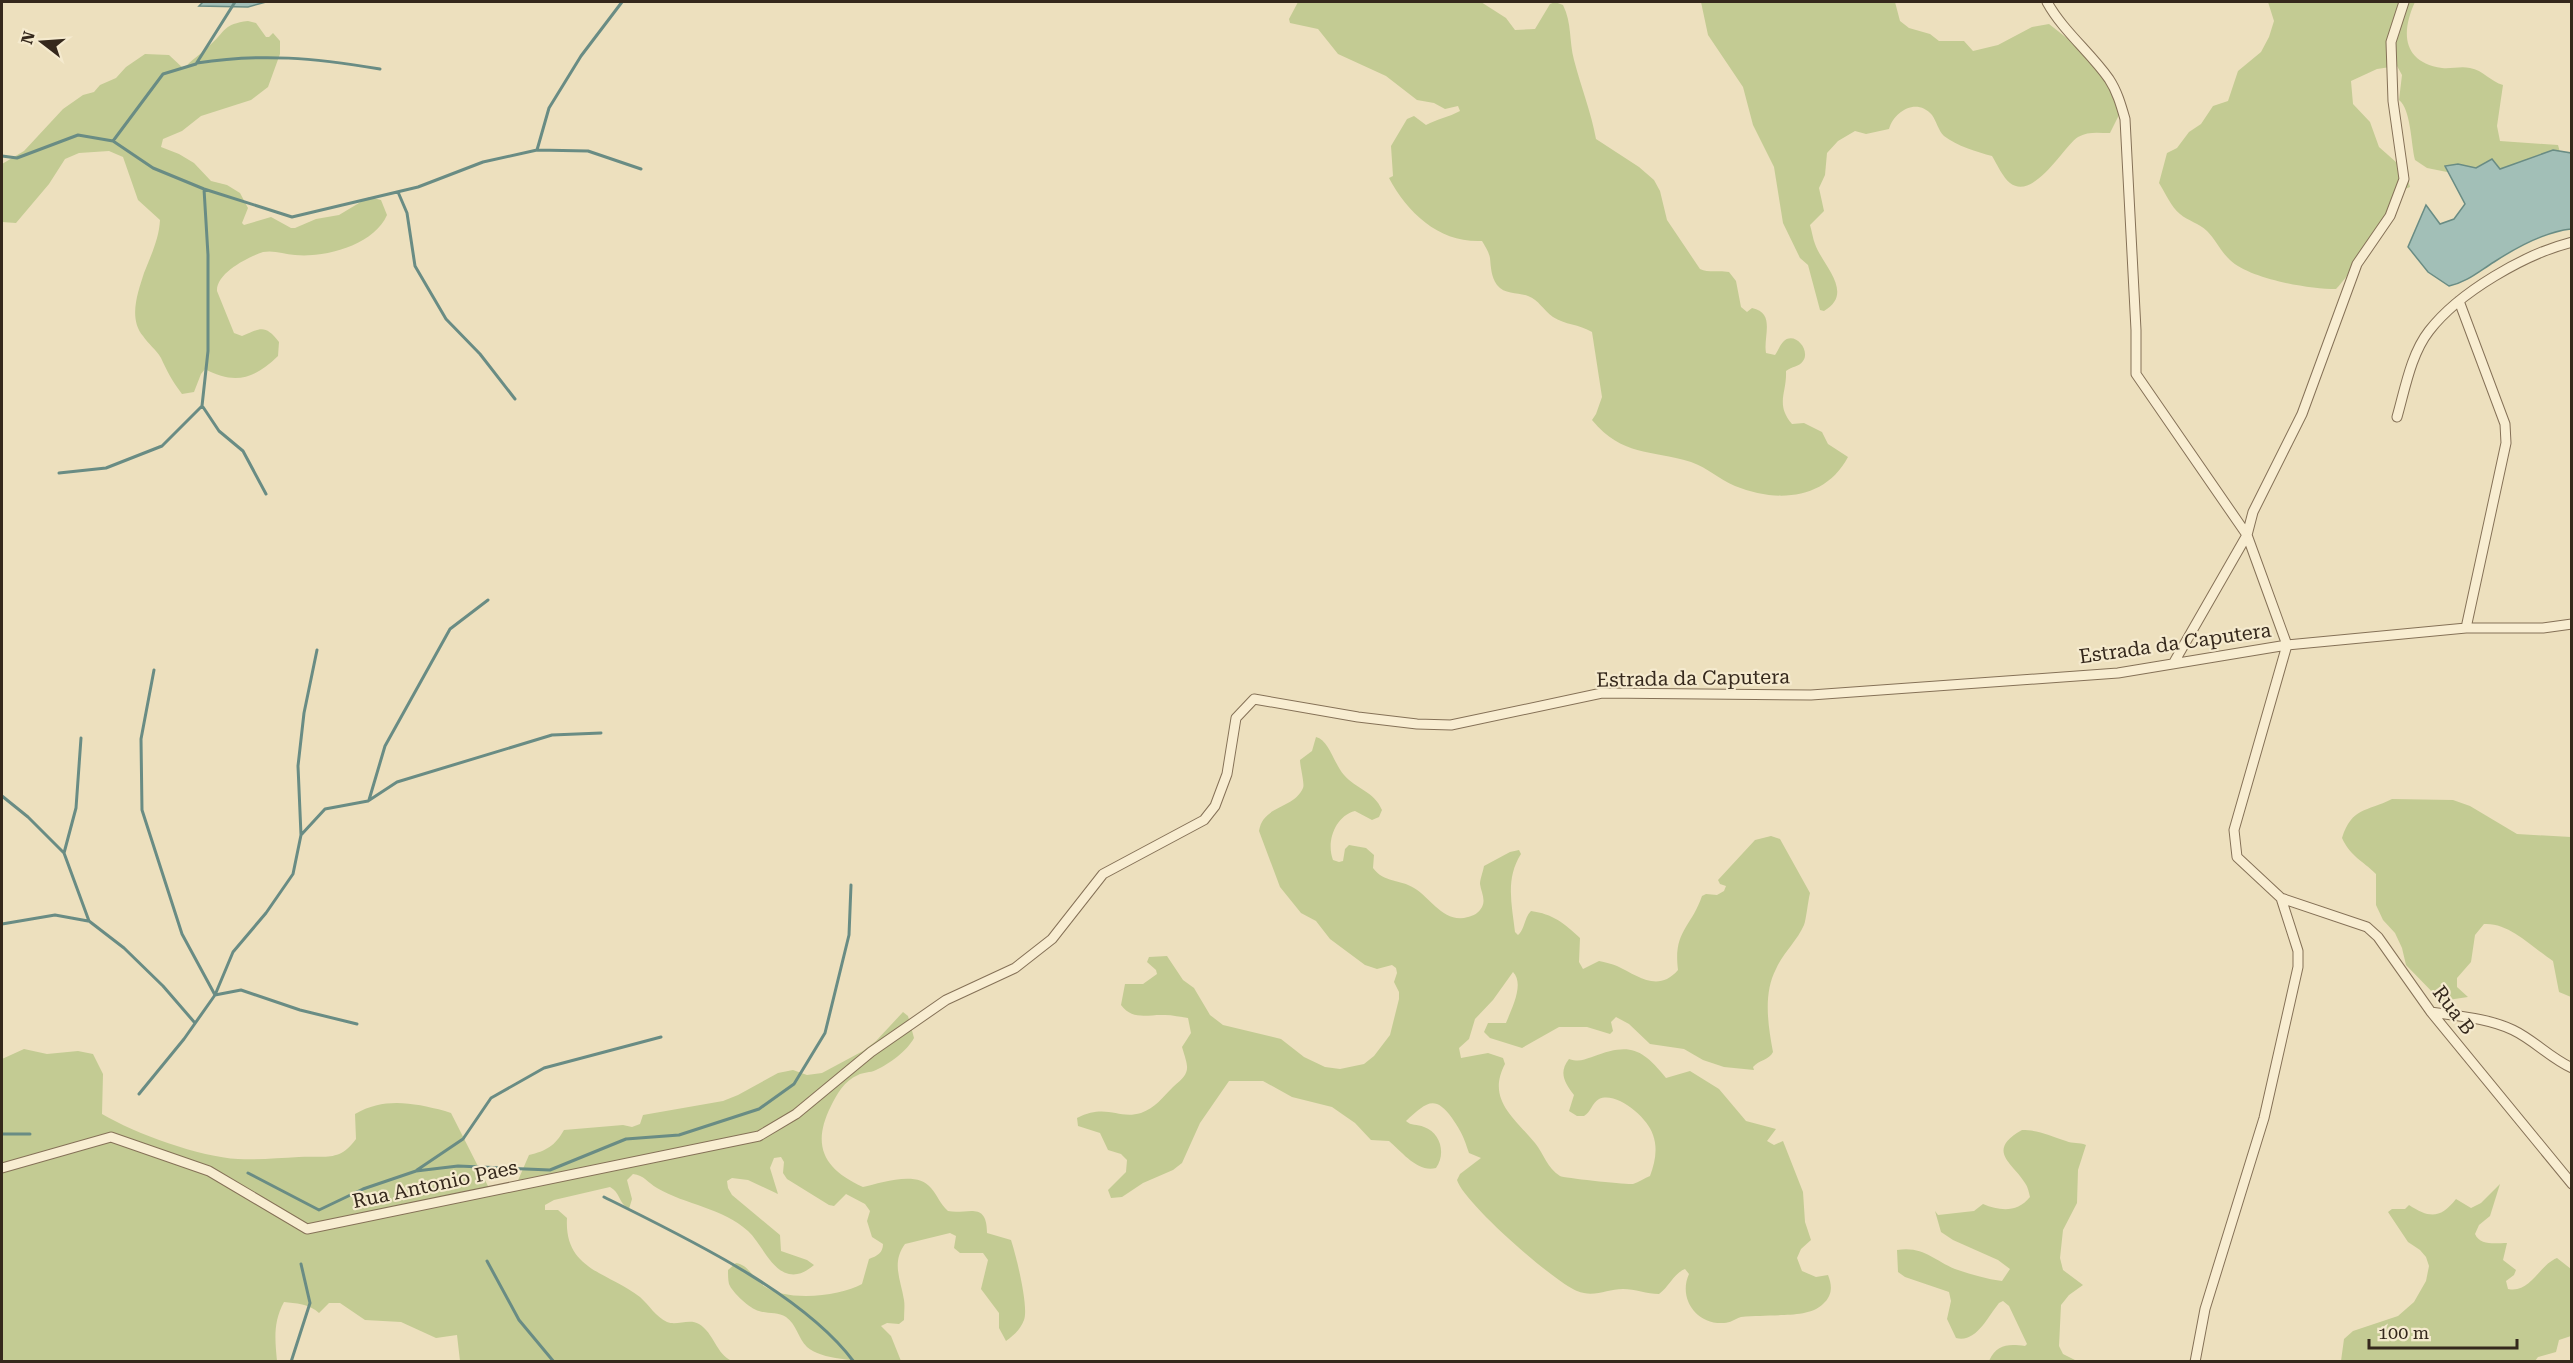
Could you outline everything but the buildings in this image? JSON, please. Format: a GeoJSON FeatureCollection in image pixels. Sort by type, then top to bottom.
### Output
{"type":"FeatureCollection","features":[{"type":"Feature","properties":{"kind":"street"},"geometry":{"type":"LineString","coordinates":[[2048,2],[2062,24],[2110,80],[2126,119],[2136,374],[2247,535],[2287,645],[2234,830],[2237,857],[2281,898],[2298,951],[2298,967],[2264,1118],[2205,1309],[2195,1362]]}},
{"type":"Feature","properties":{"kind":"street"},"geometry":{"type":"LineString","coordinates":[[2173,664],[2247,535],[2253,512],[2302,414],[2341,300],[2357,264],[2390,216],[2404,179],[2392,101],[2391,42],[2404,2]]}},
{"type":"Feature","properties":{"kind":"street"},"geometry":{"type":"LineString","coordinates":[[2397,417],[2417,354],[2425,339],[2459,301],[2527,257],[2571,242]]}},
{"type":"Feature","properties":{"kind":"street"},"geometry":{"type":"LineString","coordinates":[[2459,301],[2505,424],[2505,443],[2466,628]]}},
{"type":"Feature","properties":{"kind":"street","name":"Estrada da Caputera"},"geometry":{"type":"LineString","coordinates":[[871,1052],[946,1000],[1015,968],[1052,939],[1103,874],[1204,820],[1215,806],[1227,774],[1236,718],[1254,699],[1358,717],[1417,724],[1451,724],[1602,693],[1811,694],[2118,673],[2287,645],[2466,628],[2543,628],[2571,624]]}},
{"type":"Feature","properties":{"kind":"street","name":"Rua B"},"geometry":{"type":"LineString","coordinates":[[2281,898],[2367,927],[2378,937],[2431,1012],[2571,1184]]}},
{"type":"Feature","properties":{"kind":"street"},"geometry":{"type":"LineString","coordinates":[[2431,1012],[2490,1022],[2514,1030],[2554,1060],[2571,1068]]}},
{"type":"Feature","properties":{"kind":"street","name":"Rua Antonio Paes"},"geometry":{"type":"LineString","coordinates":[[2,1168],[111,1137],[209,1172],[306,1229],[759,1136],[796,1114],[871,1052]]}},
{"type":"Feature","properties":{"kind":"green space"},"geometry":{"type":"Polygon","coordinates":[[[1298,2],[1481,2],[1506,18],[1515,30],[1535,29],[1550,4],[1555,2],[1563,5],[1568,19],[1572,53],[1596,139],[1639,167],[1654,180],[1660,191],[1667,220],[1700,269],[1729,272],[1736,281],[1741,307],[1747,312],[1752,308],[1764,315],[1767,326],[1766,353],[1775,355],[1782,343],[1792,338],[1803,347],[1805,357],[1803,361],[1786,371],[1784,410],[1792,424],[1804,423],[1822,432],[1828,444],[1848,457],[1838,471],[1827,482],[1813,490],[1783,496],[1767,495],[1735,486],[1691,462],[1626,446],[1603,432],[1592,420],[1602,397],[1592,332],[1558,320],[1532,298],[1500,288],[1494,278],[1487,249],[1482,241],[1452,237],[1427,224],[1406,203],[1389,178],[1393,176],[1391,146],[1407,119],[1414,116],[1426,125],[1460,111],[1458,106],[1445,109],[1434,103],[1417,100],[1386,76],[1338,54],[1318,29],[1290,23],[1289,19],[1298,2]]]}},
{"type":"Feature","properties":{"kind":"green space"},"geometry":{"type":"Polygon","coordinates":[[[1701,2],[1895,2],[1900,21],[1909,28],[1930,34],[1939,41],[1964,41],[1973,51],[1998,45],[2032,27],[2049,24],[2082,50],[2112,86],[2120,113],[2110,133],[2090,133],[2078,137],[2038,179],[2029,185],[2019,187],[2007,181],[1992,156],[1961,146],[1944,136],[1932,115],[1920,107],[1901,112],[1889,129],[1866,134],[1855,131],[1838,141],[1827,153],[1825,175],[1819,188],[1824,211],[1810,225],[1815,244],[1837,288],[1837,296],[1833,304],[1824,311],[1820,310],[1808,265],[1800,258],[1783,223],[1774,167],[1753,125],[1743,87],[1708,35],[1701,2]]]}},
{"type":"Feature","properties":{"kind":"green space"},"geometry":{"type":"Polygon","coordinates":[[[2268,2],[2415,2],[2410,13],[2407,34],[2412,52],[2429,65],[2442,68],[2475,69],[2503,85],[2497,126],[2500,141],[2558,145],[2562,160],[2457,174],[2427,168],[2415,160],[2406,111],[2399,100],[2402,75],[2397,66],[2377,69],[2351,81],[2353,104],[2370,122],[2379,147],[2405,170],[2410,187],[2397,192],[2370,243],[2336,289],[2280,282],[2239,267],[2227,257],[2207,231],[2177,211],[2159,183],[2167,153],[2177,148],[2189,132],[2201,124],[2213,106],[2228,101],[2238,71],[2261,52],[2274,21],[2268,2]]]}},
{"type":"Feature","properties":{"kind":"green space"},"geometry":{"type":"Polygon","coordinates":[[[248,21],[256,23],[266,37],[273,33],[280,41],[280,54],[268,87],[251,100],[201,116],[182,131],[163,139],[161,147],[194,163],[211,181],[227,185],[240,193],[248,208],[242,223],[244,225],[271,217],[295,228],[316,219],[339,215],[369,197],[381,200],[387,215],[381,225],[360,242],[334,252],[295,255],[263,252],[227,272],[218,284],[217,291],[234,333],[242,336],[262,329],[270,332],[279,342],[278,356],[261,370],[244,377],[226,377],[205,369],[194,392],[182,394],[159,355],[138,329],[136,321],[137,297],[156,240],[160,220],[138,200],[123,157],[109,151],[79,153],[65,159],[49,184],[16,223],[2,222],[2,164],[24,151],[63,109],[83,95],[94,92],[100,85],[116,78],[126,67],[145,54],[169,55],[184,69],[229,26],[248,21]]]}},
{"type":"Feature","properties":{"kind":"green space"},"geometry":{"type":"Polygon","coordinates":[[[1316,737],[1328,747],[1344,775],[1370,794],[1382,810],[1379,817],[1372,820],[1355,811],[1342,818],[1332,838],[1333,860],[1343,861],[1345,849],[1349,845],[1366,848],[1374,855],[1373,868],[1377,873],[1387,879],[1414,888],[1445,914],[1459,918],[1474,915],[1482,907],[1480,884],[1484,866],[1510,852],[1519,850],[1521,854],[1511,883],[1515,932],[1518,935],[1520,933],[1531,911],[1546,914],[1558,920],[1580,938],[1579,962],[1583,969],[1599,961],[1617,966],[1648,980],[1663,980],[1670,977],[1678,970],[1677,957],[1680,938],[1702,896],[1717,895],[1724,891],[1726,886],[1720,884],[1718,880],[1755,840],[1771,836],[1780,839],[1810,893],[1804,925],[1779,963],[1769,989],[1768,1020],[1773,1052],[1755,1065],[1754,1070],[1724,1067],[1703,1060],[1684,1049],[1650,1044],[1629,1024],[1616,1017],[1611,1022],[1613,1031],[1610,1034],[1587,1027],[1559,1027],[1522,1048],[1490,1038],[1484,1032],[1488,1023],[1506,1023],[1514,1004],[1518,983],[1513,972],[1493,1000],[1475,1019],[1469,1039],[1459,1048],[1461,1058],[1488,1053],[1503,1058],[1505,1064],[1499,1088],[1505,1108],[1535,1143],[1552,1169],[1560,1176],[1633,1184],[1650,1176],[1655,1156],[1655,1140],[1650,1128],[1623,1102],[1606,1098],[1599,1099],[1584,1116],[1577,1116],[1569,1111],[1574,1095],[1563,1073],[1569,1059],[1581,1060],[1616,1050],[1634,1051],[1649,1060],[1666,1078],[1690,1071],[1719,1089],[1746,1121],[1776,1129],[1767,1141],[1774,1145],[1783,1141],[1803,1192],[1805,1222],[1811,1240],[1801,1249],[1797,1258],[1802,1271],[1816,1277],[1828,1275],[1831,1290],[1823,1304],[1810,1312],[1746,1316],[1726,1323],[1705,1320],[1698,1315],[1688,1301],[1686,1283],[1689,1274],[1685,1269],[1659,1294],[1623,1289],[1589,1294],[1577,1291],[1530,1258],[1475,1206],[1463,1191],[1457,1180],[1460,1174],[1481,1158],[1469,1153],[1462,1134],[1452,1118],[1446,1110],[1435,1103],[1424,1106],[1406,1121],[1430,1130],[1438,1139],[1441,1157],[1436,1168],[1429,1169],[1417,1165],[1389,1141],[1371,1140],[1355,1123],[1332,1107],[1292,1097],[1263,1081],[1229,1081],[1200,1123],[1182,1163],[1173,1170],[1143,1183],[1122,1197],[1111,1198],[1108,1190],[1126,1172],[1127,1160],[1121,1154],[1108,1150],[1100,1133],[1078,1126],[1077,1118],[1096,1112],[1133,1115],[1146,1111],[1179,1082],[1187,1070],[1182,1047],[1191,1033],[1188,1018],[1168,1015],[1141,1016],[1131,1013],[1121,1005],[1125,984],[1143,984],[1157,974],[1147,962],[1149,957],[1167,956],[1183,980],[1194,988],[1210,1015],[1223,1025],[1281,1039],[1304,1057],[1325,1067],[1340,1069],[1364,1064],[1374,1056],[1390,1035],[1399,999],[1399,992],[1394,982],[1396,968],[1392,965],[1377,969],[1365,965],[1330,939],[1316,921],[1301,913],[1280,887],[1259,831],[1266,816],[1299,795],[1303,788],[1300,760],[1312,751],[1316,737]]]}},
{"type":"Feature","properties":{"kind":"green space"},"geometry":{"type":"Polygon","coordinates":[[[2392,799],[2453,800],[2470,806],[2517,834],[2571,837],[2571,997],[2559,992],[2553,961],[2512,931],[2493,924],[2484,924],[2475,935],[2471,962],[2457,978],[2457,987],[2468,997],[2441,1001],[2406,965],[2395,933],[2383,920],[2376,905],[2376,874],[2353,854],[2342,838],[2355,815],[2392,799]]]}},
{"type":"Feature","properties":{"kind":"green space"},"geometry":{"type":"Polygon","coordinates":[[[903,1012],[908,1016],[914,1038],[907,1048],[892,1061],[876,1070],[860,1074],[842,1088],[833,1101],[825,1120],[822,1144],[825,1155],[830,1164],[839,1172],[863,1187],[899,1179],[925,1183],[948,1211],[980,1213],[984,1216],[987,1233],[1011,1240],[1021,1281],[1025,1313],[1021,1327],[1006,1341],[999,1328],[999,1313],[981,1289],[988,1260],[983,1253],[960,1253],[954,1248],[956,1236],[950,1233],[905,1244],[901,1251],[898,1265],[904,1302],[904,1320],[899,1324],[887,1323],[881,1326],[891,1336],[901,1361],[851,1360],[815,1352],[807,1347],[786,1317],[755,1310],[746,1304],[729,1284],[728,1270],[736,1263],[747,1268],[760,1283],[770,1289],[796,1296],[825,1295],[852,1289],[862,1284],[869,1259],[879,1254],[883,1247],[883,1244],[872,1237],[867,1221],[870,1211],[865,1204],[846,1194],[834,1206],[829,1205],[787,1179],[783,1173],[784,1162],[781,1157],[774,1158],[770,1168],[778,1194],[748,1180],[732,1178],[727,1181],[728,1188],[732,1195],[780,1235],[781,1251],[807,1260],[814,1265],[799,1274],[789,1274],[777,1267],[753,1236],[738,1223],[668,1194],[637,1175],[633,1174],[627,1180],[632,1199],[629,1209],[610,1187],[554,1200],[545,1205],[545,1210],[558,1210],[567,1218],[568,1235],[573,1249],[590,1268],[640,1297],[663,1320],[699,1324],[722,1354],[732,1361],[460,1361],[457,1335],[436,1338],[401,1322],[365,1320],[340,1303],[329,1303],[319,1313],[307,1306],[284,1302],[276,1324],[277,1361],[2,1361],[2,1059],[24,1049],[47,1054],[78,1051],[93,1054],[103,1074],[102,1114],[168,1143],[223,1157],[253,1159],[337,1155],[350,1147],[356,1139],[355,1114],[366,1109],[388,1103],[399,1103],[445,1111],[451,1113],[488,1186],[501,1193],[516,1185],[529,1155],[550,1147],[564,1130],[623,1125],[632,1127],[640,1124],[643,1115],[723,1101],[778,1073],[793,1070],[807,1075],[822,1073],[863,1051],[876,1041],[903,1012]]]}},
{"type":"Feature","properties":{"kind":"green space"},"geometry":{"type":"Polygon","coordinates":[[[2022,1130],[2039,1132],[2086,1145],[2078,1170],[2077,1203],[2063,1230],[2060,1258],[2063,1270],[2083,1285],[2069,1295],[2061,1305],[2059,1346],[2063,1354],[2077,1361],[1989,1361],[1999,1348],[2027,1344],[2009,1306],[2003,1301],[1999,1303],[1975,1333],[1963,1339],[1956,1338],[1947,1319],[1951,1301],[1949,1292],[1905,1277],[1898,1272],[1897,1250],[1906,1249],[1921,1252],[1955,1269],[2002,1281],[2010,1269],[1998,1260],[1953,1240],[1941,1232],[1935,1211],[1938,1215],[1974,1211],[1983,1204],[2008,1209],[2025,1202],[2030,1197],[2027,1186],[2005,1157],[2004,1151],[2005,1144],[2011,1137],[2022,1130]]]}},
{"type":"Feature","properties":{"kind":"green space"},"geometry":{"type":"Polygon","coordinates":[[[2500,1184],[2490,1216],[2479,1225],[2475,1234],[2484,1242],[2507,1243],[2503,1260],[2516,1270],[2514,1275],[2506,1281],[2508,1289],[2522,1287],[2557,1258],[2571,1269],[2571,1336],[2559,1340],[2556,1352],[2538,1357],[2535,1361],[2341,1361],[2344,1339],[2353,1331],[2398,1316],[2414,1302],[2426,1281],[2429,1266],[2426,1257],[2408,1242],[2388,1212],[2392,1209],[2405,1209],[2409,1205],[2423,1213],[2435,1214],[2445,1210],[2456,1199],[2471,1208],[2481,1203],[2500,1184]]]}},
{"type":"Feature","properties":{"kind":"water"},"geometry":{"type":"Polygon","coordinates":[[[203,2],[266,2],[248,7],[199,6],[203,2]]]}},
{"type":"Feature","properties":{"kind":"water"},"geometry":{"type":"Polygon","coordinates":[[[2553,150],[2571,153],[2571,229],[2551,233],[2531,241],[2472,276],[2449,286],[2428,272],[2408,247],[2426,205],[2440,224],[2454,219],[2465,204],[2445,166],[2458,164],[2476,168],[2492,159],[2500,169],[2553,150]]]}},
{"type":"Feature","properties":{"kind":"waterway"},"geometry":{"type":"LineString","coordinates":[[113,141],[163,74],[196,64],[235,2]]}},
{"type":"Feature","properties":{"kind":"waterway"},"geometry":{"type":"LineString","coordinates":[[2,156],[17,158],[78,135],[113,141],[153,168],[204,189],[292,217],[418,187],[483,162],[537,150],[549,108],[581,56],[622,2]]}},
{"type":"Feature","properties":{"kind":"waterway"},"geometry":{"type":"LineString","coordinates":[[197,63],[244,58],[288,58],[380,69]]}},
{"type":"Feature","properties":{"kind":"waterway"},"geometry":{"type":"LineString","coordinates":[[537,150],[588,151],[641,169]]}},
{"type":"Feature","properties":{"kind":"waterway"},"geometry":{"type":"LineString","coordinates":[[59,473],[106,468],[162,446],[202,406],[208,351],[208,255],[204,189]]}},
{"type":"Feature","properties":{"kind":"waterway"},"geometry":{"type":"LineString","coordinates":[[398,192],[407,213],[415,266],[446,319],[480,354],[515,399]]}},
{"type":"Feature","properties":{"kind":"waterway"},"geometry":{"type":"LineString","coordinates":[[203,407],[219,431],[243,451],[266,494]]}},
{"type":"Feature","properties":{"kind":"waterway"},"geometry":{"type":"LineString","coordinates":[[369,800],[385,746],[450,629],[488,600]]}},
{"type":"Feature","properties":{"kind":"waterway"},"geometry":{"type":"LineString","coordinates":[[301,835],[298,766],[304,713],[317,650]]}},
{"type":"Feature","properties":{"kind":"waterway"},"geometry":{"type":"LineString","coordinates":[[154,670],[141,739],[142,810],[182,934],[215,995],[241,990],[300,1010],[357,1024]]}},
{"type":"Feature","properties":{"kind":"waterway"},"geometry":{"type":"LineString","coordinates":[[139,1094],[184,1039],[215,995],[233,952],[266,913],[293,874],[301,835],[325,809],[368,801],[397,782],[552,735],[601,733]]}},
{"type":"Feature","properties":{"kind":"waterway"},"geometry":{"type":"LineString","coordinates":[[81,738],[76,808],[64,853],[89,921],[124,948],[163,986],[195,1023]]}},
{"type":"Feature","properties":{"kind":"waterway"},"geometry":{"type":"LineString","coordinates":[[2,796],[28,817],[64,853]]}},
{"type":"Feature","properties":{"kind":"waterway"},"geometry":{"type":"LineString","coordinates":[[248,1173],[319,1210],[363,1189],[416,1171],[458,1166],[550,1170],[626,1139],[679,1135],[759,1109],[794,1084],[825,1033],[849,935],[851,885]]}},
{"type":"Feature","properties":{"kind":"waterway"},"geometry":{"type":"LineString","coordinates":[[2,924],[55,915],[88,921]]}},
{"type":"Feature","properties":{"kind":"waterway"},"geometry":{"type":"LineString","coordinates":[[417,1170],[463,1139],[491,1098],[544,1068],[661,1037]]}},
{"type":"Feature","properties":{"kind":"waterway"},"geometry":{"type":"LineString","coordinates":[[2,1134],[30,1134]]}},
{"type":"Feature","properties":{"kind":"waterway"},"geometry":{"type":"LineString","coordinates":[[604,1197],[704,1248],[773,1289],[832,1336],[854,1362]]}},
{"type":"Feature","properties":{"kind":"waterway"},"geometry":{"type":"LineString","coordinates":[[487,1261],[519,1320],[554,1362]]}},
{"type":"Feature","properties":{"kind":"waterway"},"geometry":{"type":"LineString","coordinates":[[291,1362],[310,1303],[301,1264]]}}]}
